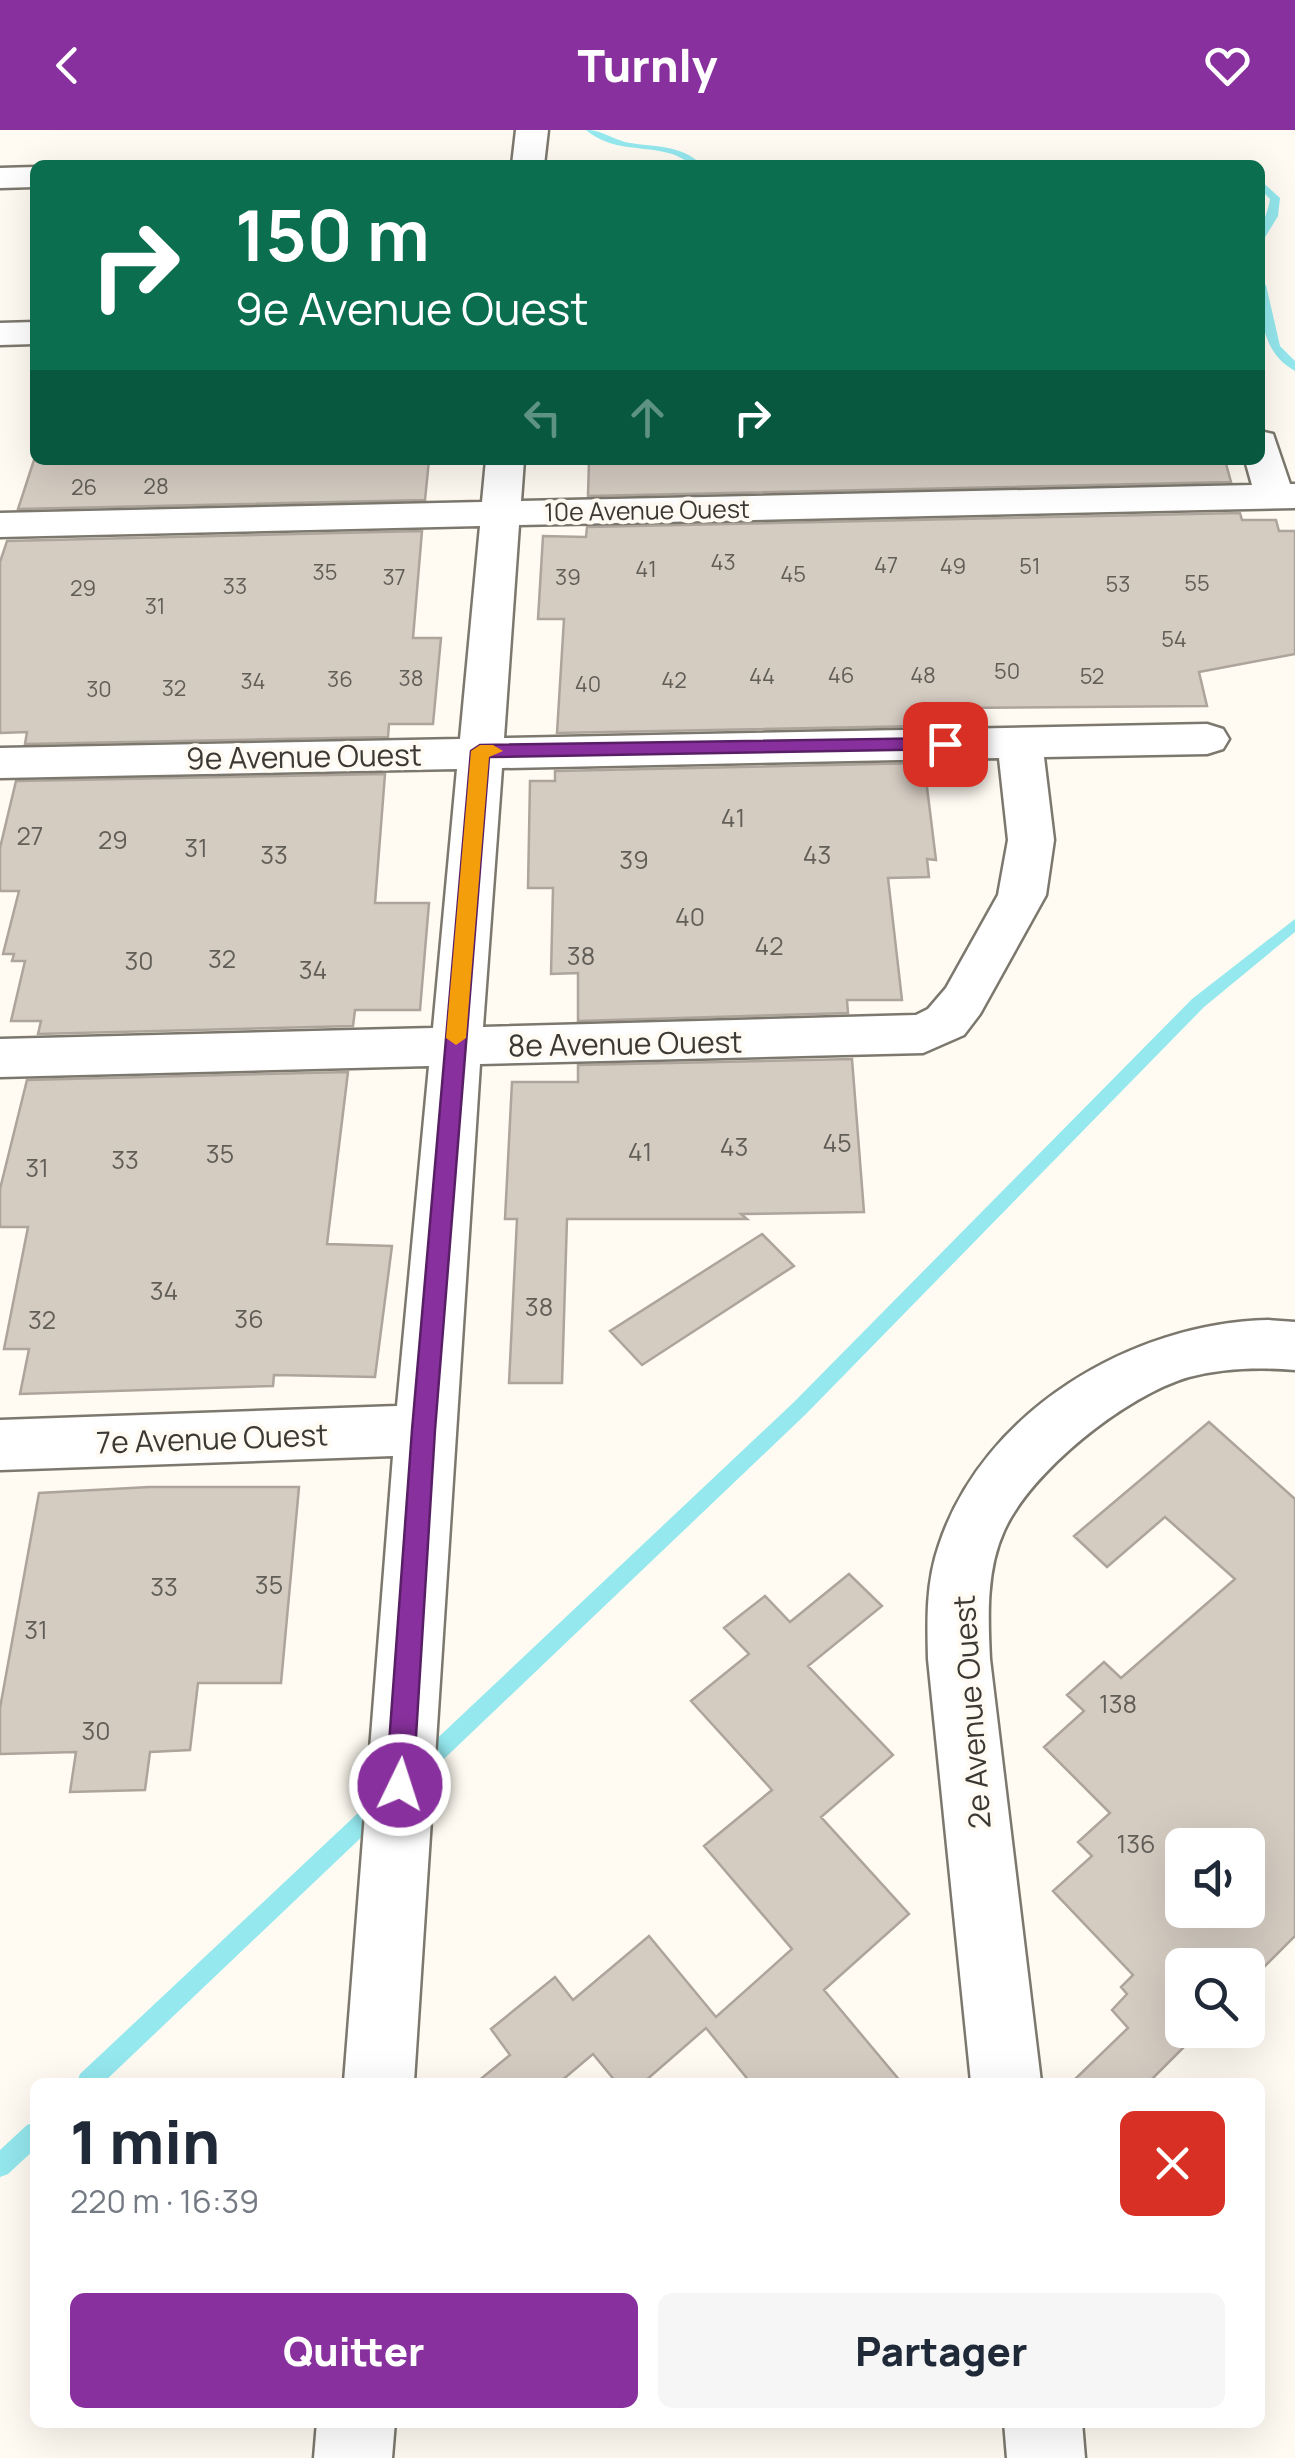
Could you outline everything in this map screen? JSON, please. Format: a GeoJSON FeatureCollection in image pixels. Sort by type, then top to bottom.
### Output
{"type":"FeatureCollection","features":[{"type":"Feature","properties":{"kind":"street"},"geometry":{"type":"LineString","coordinates":[[529,160],[532,130]]}},
{"type":"Feature","properties":{"kind":"street"},"geometry":{"type":"LineString","coordinates":[[0,178],[30,177]]}},
{"type":"Feature","properties":{"kind":"street"},"geometry":{"type":"LineString","coordinates":[[0,334],[30,334]]}},
{"type":"Feature","properties":{"kind":"street"},"geometry":{"type":"LineString","coordinates":[[1265,453],[1285,497]]}},
{"type":"Feature","properties":{"kind":"street"},"geometry":{"type":"LineString","coordinates":[[379,2078],[424,1430],[504,465]]}},
{"type":"Feature","properties":{"kind":"street","name":"10e Avenue Ouest"},"geometry":{"type":"LineString","coordinates":[[0,525],[1285,497]]}},
{"type":"Feature","properties":{"kind":"street","name":"9e Avenue Ouest"},"geometry":{"type":"LineString","coordinates":[[0,763],[1207,739]]}},
{"type":"Feature","properties":{"kind":"street","name":"8e Avenue Ouest"},"geometry":{"type":"LineString","coordinates":[[0,1058],[901,1038],[922,1034],[946,1022],[963,1001],[1022,895],[1031,840],[1020,743]]}},
{"type":"Feature","properties":{"kind":"street","name":"2e Avenue Ouest"},"geometry":{"type":"LineString","coordinates":[[1006,2078],[964,1692],[959,1607],[968,1546],[987,1504],[1054,1427],[1152,1363],[1234,1345],[1295,1346]]}},
{"type":"Feature","properties":{"kind":"street","name":"7e Avenue Ouest"},"geometry":{"type":"LineString","coordinates":[[0,1445],[424,1430]]}},
{"type":"Feature","properties":{"kind":"street"},"geometry":{"type":"LineString","coordinates":[[353,2458],[356,2428]]}},
{"type":"Feature","properties":{"kind":"street"},"geometry":{"type":"LineString","coordinates":[[1043,2428],[1046,2458]]}},
{"type":"Feature","properties":{"kind":"building"},"geometry":{"type":"Polygon","coordinates":[[[32,465],[428,465],[425,500],[18,509],[32,465]]]}},
{"type":"Feature","properties":{"kind":"building"},"geometry":{"type":"Polygon","coordinates":[[[589,465],[1226,465],[1231,482],[588,496],[589,465]]]}},
{"type":"Feature","properties":{"kind":"building"},"geometry":{"type":"Polygon","coordinates":[[[1240,513],[1242,520],[1276,520],[1279,531],[1295,531],[1295,654],[1199,672],[1207,706],[956,708],[918,711],[920,726],[557,733],[564,619],[538,619],[543,536],[586,537],[587,527],[1240,513]]]}},
{"type":"Feature","properties":{"kind":"building"},"geometry":{"type":"Polygon","coordinates":[[[422,531],[413,638],[441,638],[433,724],[389,724],[388,737],[25,744],[27,732],[0,733],[0,562],[7,541],[422,531]]]}},
{"type":"Feature","properties":{"kind":"building"},"geometry":{"type":"Polygon","coordinates":[[[924,763],[936,860],[927,859],[929,877],[888,878],[902,1000],[847,1000],[848,1013],[578,1021],[578,973],[551,974],[553,888],[528,888],[530,781],[555,781],[555,771],[924,763]]]}},
{"type":"Feature","properties":{"kind":"building"},"geometry":{"type":"Polygon","coordinates":[[[385,774],[375,903],[429,903],[420,1010],[355,1010],[353,1026],[38,1034],[41,1021],[11,1021],[25,961],[12,961],[14,954],[3,954],[19,891],[0,891],[0,848],[16,781],[385,774]]]}},
{"type":"Feature","properties":{"kind":"building"},"geometry":{"type":"Polygon","coordinates":[[[852,1059],[864,1212],[741,1214],[747,1219],[567,1219],[562,1383],[509,1383],[517,1219],[505,1219],[512,1082],[578,1082],[578,1065],[852,1059]]]}},
{"type":"Feature","properties":{"kind":"building"},"geometry":{"type":"Polygon","coordinates":[[[348,1072],[327,1244],[392,1246],[375,1377],[274,1375],[273,1386],[20,1394],[29,1349],[4,1349],[28,1227],[0,1227],[0,1189],[27,1080],[348,1072]]]}},
{"type":"Feature","properties":{"kind":"building"},"geometry":{"type":"Polygon","coordinates":[[[762,1234],[794,1266],[642,1365],[610,1331],[762,1234]]]}},
{"type":"Feature","properties":{"kind":"building"},"geometry":{"type":"Polygon","coordinates":[[[1209,1422],[1295,1499],[1295,1936],[1265,1966],[1265,1948],[1165,1948],[1165,2048],[1183,2048],[1153,2078],[1076,2078],[1128,2028],[1112,2010],[1127,1994],[1121,1987],[1133,1975],[1053,1891],[1092,1856],[1078,1842],[1110,1813],[1044,1747],[1084,1711],[1067,1695],[1104,1662],[1121,1678],[1235,1579],[1165,1517],[1107,1567],[1074,1536],[1209,1422]]]}},
{"type":"Feature","properties":{"kind":"building"},"geometry":{"type":"Polygon","coordinates":[[[149,1487],[299,1487],[281,1683],[198,1683],[190,1750],[150,1752],[145,1790],[70,1792],[76,1752],[0,1754],[0,1708],[39,1493],[149,1487]]]}},
{"type":"Feature","properties":{"kind":"building"},"geometry":{"type":"Polygon","coordinates":[[[849,1574],[882,1606],[808,1666],[893,1755],[821,1817],[909,1914],[824,1990],[898,2078],[747,2078],[706,2028],[649,2078],[613,2078],[593,2054],[565,2078],[482,2078],[510,2055],[491,2029],[555,1977],[573,2000],[649,1936],[716,2017],[792,1949],[704,1846],[772,1790],[691,1701],[749,1654],[724,1628],[765,1596],[790,1622],[849,1574]]]}},
{"type":"Feature","properties":{"kind":"waterway"},"geometry":{"type":"LineString","coordinates":[[591,130],[619,144],[675,151],[691,160]]}},
{"type":"Feature","properties":{"kind":"waterway"},"geometry":{"type":"LineString","coordinates":[[1265,188],[1275,198],[1273,216],[1265,229]]}},
{"type":"Feature","properties":{"kind":"waterway"},"geometry":{"type":"LineString","coordinates":[[1265,307],[1274,347],[1295,368]]}},
{"type":"Feature","properties":{"kind":"waterway"},"geometry":{"type":"LineString","coordinates":[[418,1770],[800,1408],[1198,1003],[1295,924]]}},
{"type":"Feature","properties":{"kind":"waterway"},"geometry":{"type":"LineString","coordinates":[[92,2078],[381,1805]]}},
{"type":"Feature","properties":{"kind":"waterway"},"geometry":{"type":"LineString","coordinates":[[0,2166],[30,2138]]}},
{"type":"Feature","properties":{"kind":"slow traffic"},"geometry":{"type":"LineString","coordinates":[[456,1038],[480,751],[493,751]]}},
{"type":"Feature","properties":{"kind":"route"},"geometry":{"type":"LineString","coordinates":[[400,1785],[424,1430],[480,751],[945,744]]}}]}
